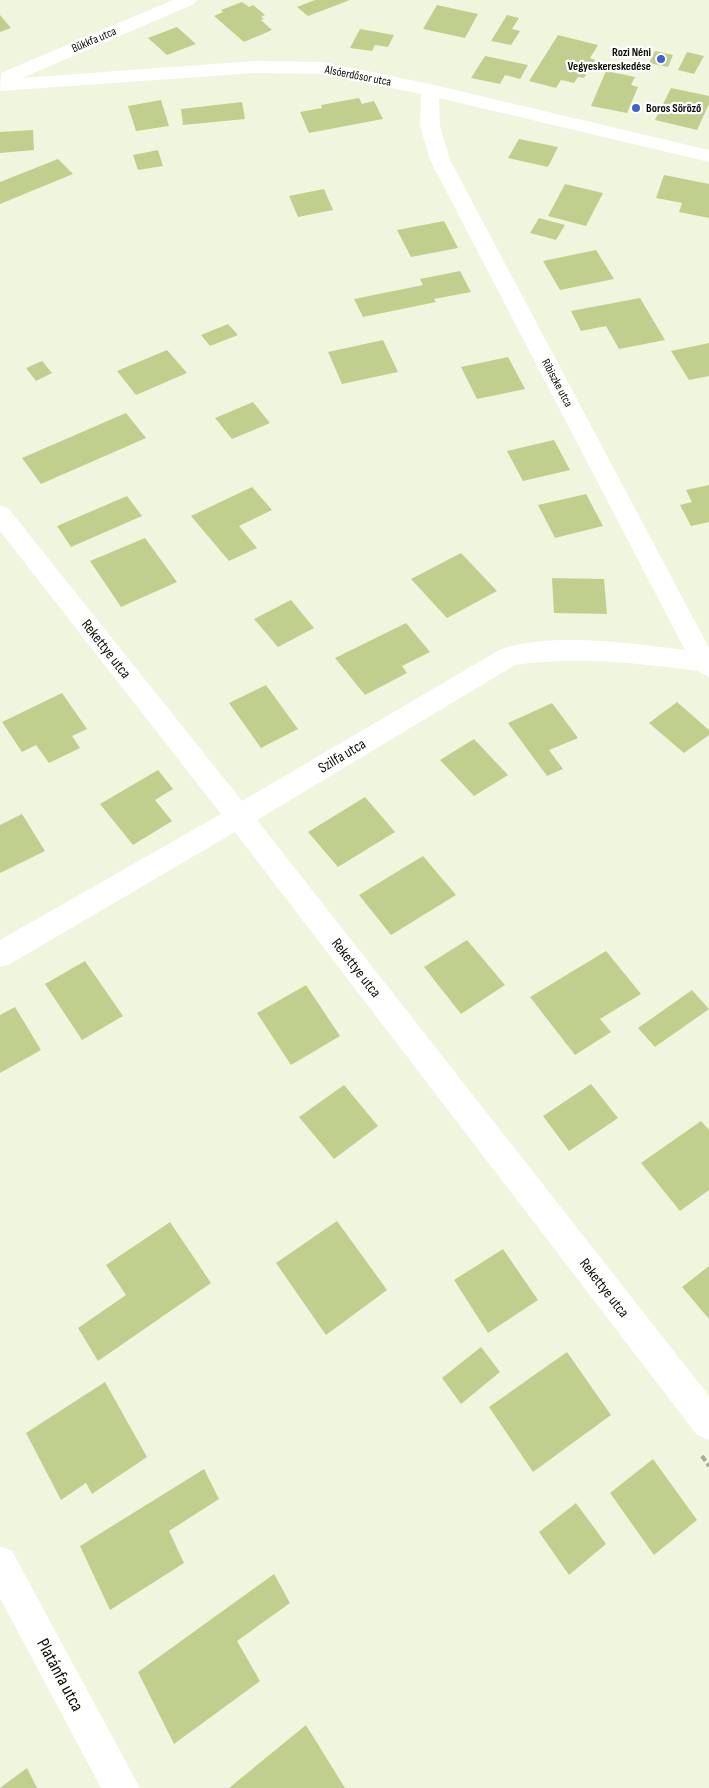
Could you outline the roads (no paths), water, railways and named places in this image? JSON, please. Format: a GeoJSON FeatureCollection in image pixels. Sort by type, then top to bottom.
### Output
{"type":"FeatureCollection","features":[{"type":"Feature","properties":{"kind":"street","name":"Bükkfa utca"},"geometry":{"type":"LineString","coordinates":[[0,80],[188,0]]}},
{"type":"Feature","properties":{"kind":"street","name":"Alsóerdősor utca"},"geometry":{"type":"LineString","coordinates":[[0,85],[255,67],[323,68],[430,90],[709,156]]}},
{"type":"Feature","properties":{"kind":"street","name":"Ribiszke utca"},"geometry":{"type":"LineString","coordinates":[[430,90],[430,126],[440,160],[707,664]]}},
{"type":"Feature","properties":{"kind":"street","name":"Rekettye utca"},"geometry":{"type":"LineString","coordinates":[[0,514],[709,1423]]}},
{"type":"Feature","properties":{"kind":"street","name":"Szilfa utca"},"geometry":{"type":"LineString","coordinates":[[0,955],[238,818],[510,656],[542,650],[585,649],[636,653],[707,664]]}},
{"type":"Feature","properties":{"kind":"street","name":"Platánfa utca"},"geometry":{"type":"LineString","coordinates":[[0,1563],[121,1788]]}},
{"type":"Feature","properties":{"kind":"place","name":"Rozi Néni Vegyeskereskedése"},"geometry":{"type":"Point","coordinates":[661,59]}},
{"type":"Feature","properties":{"kind":"place","name":"Boros Söröző"},"geometry":{"type":"Point","coordinates":[636,108]}}]}
